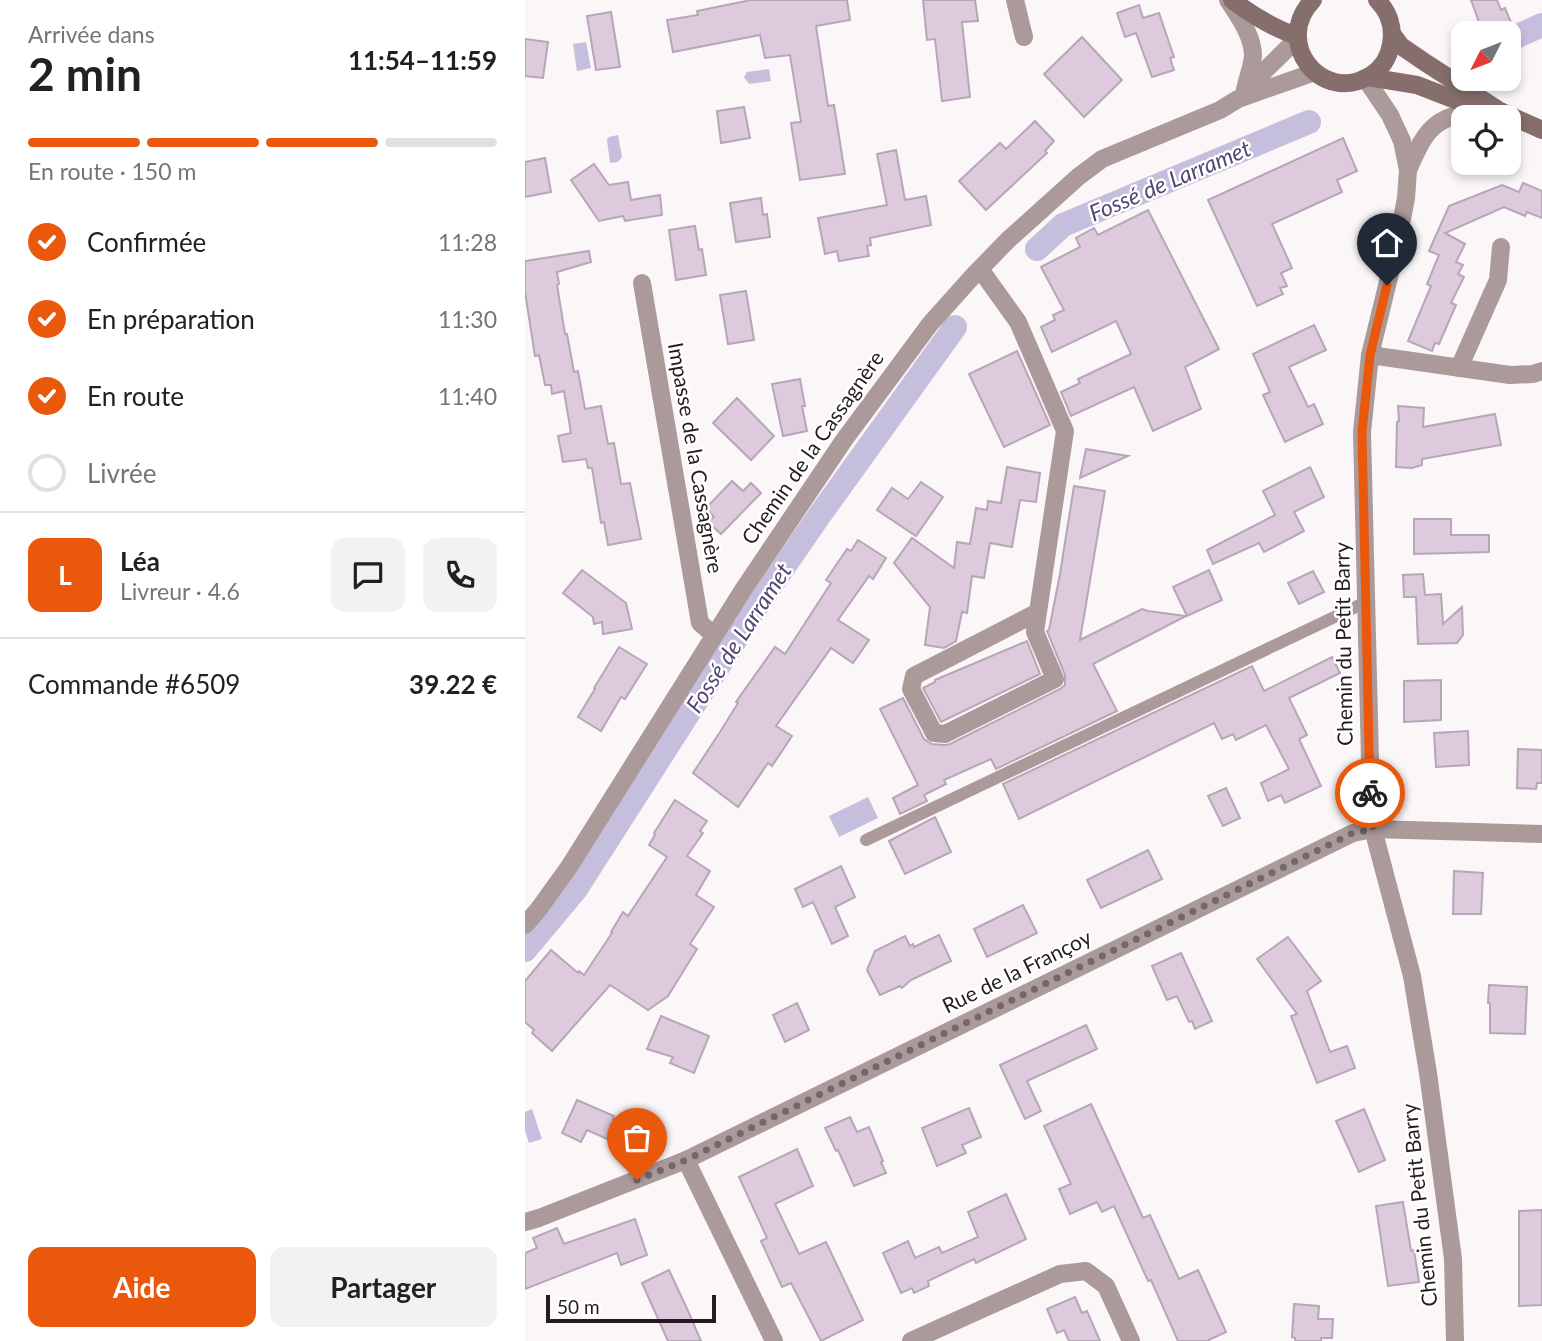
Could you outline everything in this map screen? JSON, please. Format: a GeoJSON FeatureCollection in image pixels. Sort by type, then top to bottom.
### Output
{"type":"FeatureCollection","features":[{"type":"Feature","properties":{"kind":"street"},"geometry":{"type":"LineString","coordinates":[[1015,0],[1024,37]]}},
{"type":"Feature","properties":{"kind":"street"},"geometry":{"type":"LineString","coordinates":[[1230,0],[1251,15],[1297,37]]}},
{"type":"Feature","properties":{"kind":"street"},"geometry":{"type":"LineString","coordinates":[[1230,0],[1252,46],[1253,58],[1241,94]]}},
{"type":"Feature","properties":{"kind":"street"},"geometry":{"type":"LineString","coordinates":[[1313,0],[1299,21],[1297,37],[1301,54],[1315,72],[1336,82],[1367,78],[1384,62],[1393,35],[1391,22],[1377,0]]}},
{"type":"Feature","properties":{"kind":"street"},"geometry":{"type":"LineString","coordinates":[[1393,35],[1401,46],[1491,105]]}},
{"type":"Feature","properties":{"kind":"street"},"geometry":{"type":"LineString","coordinates":[[1241,94],[1297,37]]}},
{"type":"Feature","properties":{"kind":"street"},"geometry":{"type":"LineString","coordinates":[[1241,94],[1315,72]]}},
{"type":"Feature","properties":{"kind":"street"},"geometry":{"type":"LineString","coordinates":[[1367,78],[1417,85],[1469,105]]}},
{"type":"Feature","properties":{"kind":"street","name":"Chemin du Petit Barry"},"geometry":{"type":"LineString","coordinates":[[1367,78],[1390,115],[1402,141],[1408,170],[1397,245],[1370,355],[1362,432],[1373,829],[1412,976],[1428,1073],[1453,1259],[1455,1341]]}},
{"type":"Feature","properties":{"kind":"street","name":"Chemin de la Cassagnère"},"geometry":{"type":"LineString","coordinates":[[525,925],[569,867],[714,635],[844,440],[930,324],[1008,240],[1077,177],[1102,159],[1220,110],[1241,94]]}},
{"type":"Feature","properties":{"kind":"street"},"geometry":{"type":"LineString","coordinates":[[1408,170],[1430,128],[1451,116]]}},
{"type":"Feature","properties":{"kind":"street"},"geometry":{"type":"LineString","coordinates":[[1521,120],[1542,130]]}},
{"type":"Feature","properties":{"kind":"street"},"geometry":{"type":"LineString","coordinates":[[1459,368],[1498,280],[1501,247]]}},
{"type":"Feature","properties":{"kind":"street"},"geometry":{"type":"LineString","coordinates":[[980,269],[1018,322],[1065,431],[1038,612],[1035,632],[1055,679],[945,734],[933,733],[911,689],[913,676],[1038,612]]}},
{"type":"Feature","properties":{"kind":"street","name":"Impasse de la Cassagnère"},"geometry":{"type":"LineString","coordinates":[[642,283],[700,623],[714,635]]}},
{"type":"Feature","properties":{"kind":"street"},"geometry":{"type":"LineString","coordinates":[[1370,355],[1510,375],[1542,371]]}},
{"type":"Feature","properties":{"kind":"street","name":"Rue de la Françoy"},"geometry":{"type":"LineString","coordinates":[[525,1222],[686,1160],[1353,833],[1373,829],[1542,834]]}},
{"type":"Feature","properties":{"kind":"street"},"geometry":{"type":"LineString","coordinates":[[686,1160],[774,1341]]}},
{"type":"Feature","properties":{"kind":"street"},"geometry":{"type":"LineString","coordinates":[[911,1341],[1060,1274],[1086,1271],[1106,1286],[1131,1341]]}},
{"type":"Feature","properties":{"kind":"lane"},"geometry":{"type":"LineString","coordinates":[[866,840],[1366,602]]}},
{"type":"Feature","properties":{"kind":"shaded area"},"geometry":{"type":"Polygon","coordinates":[[[586,42],[591,68],[577,71],[573,44],[586,42]]]}},
{"type":"Feature","properties":{"kind":"shaded area"},"geometry":{"type":"Polygon","coordinates":[[[769,69],[771,81],[749,84],[744,77],[747,72],[769,69]]]}},
{"type":"Feature","properties":{"kind":"shaded area"},"geometry":{"type":"Polygon","coordinates":[[[618,135],[622,157],[618,162],[610,163],[607,140],[618,135]]]}},
{"type":"Feature","properties":{"kind":"shaded area"},"geometry":{"type":"Polygon","coordinates":[[[868,797],[878,818],[839,837],[829,816],[868,797]]]}},
{"type":"Feature","properties":{"kind":"shaded area"},"geometry":{"type":"Polygon","coordinates":[[[532,1109],[542,1139],[529,1143],[525,1131],[525,1112],[532,1109]]]}},
{"type":"Feature","properties":{"kind":"building"},"geometry":{"type":"Polygon","coordinates":[[[751,0],[847,0],[850,20],[816,26],[828,106],[834,105],[845,174],[800,180],[791,123],[801,122],[790,55],[765,58],[760,35],[673,52],[667,20],[698,15],[697,11],[751,0]]]}},
{"type":"Feature","properties":{"kind":"building"},"geometry":{"type":"Polygon","coordinates":[[[923,0],[975,0],[978,21],[962,22],[970,97],[942,101],[935,39],[927,40],[923,0]]]}},
{"type":"Feature","properties":{"kind":"building"},"geometry":{"type":"Polygon","coordinates":[[[1471,0],[1497,0],[1501,10],[1505,8],[1510,21],[1479,21],[1471,0]]]}},
{"type":"Feature","properties":{"kind":"building"},"geometry":{"type":"Polygon","coordinates":[[[1139,5],[1143,18],[1159,13],[1174,57],[1170,58],[1174,70],[1152,77],[1136,33],[1125,37],[1117,13],[1139,5]]]}},
{"type":"Feature","properties":{"kind":"building"},"geometry":{"type":"Polygon","coordinates":[[[611,12],[620,67],[596,70],[587,16],[611,12]]]}},
{"type":"Feature","properties":{"kind":"building"},"geometry":{"type":"Polygon","coordinates":[[[1082,37],[1122,80],[1084,117],[1044,74],[1082,37]]]}},
{"type":"Feature","properties":{"kind":"building"},"geometry":{"type":"Polygon","coordinates":[[[525,39],[548,42],[543,78],[525,76],[525,39]]]}},
{"type":"Feature","properties":{"kind":"building"},"geometry":{"type":"Polygon","coordinates":[[[744,107],[750,138],[721,143],[717,111],[744,107]]]}},
{"type":"Feature","properties":{"kind":"building"},"geometry":{"type":"Polygon","coordinates":[[[1035,121],[1054,141],[1045,151],[1047,153],[986,210],[959,181],[1000,143],[1006,149],[1035,121]]]}},
{"type":"Feature","properties":{"kind":"building"},"geometry":{"type":"Polygon","coordinates":[[[1343,138],[1357,171],[1337,180],[1342,192],[1272,224],[1292,268],[1281,273],[1287,286],[1280,288],[1283,294],[1257,306],[1208,200],[1343,138]]]}},
{"type":"Feature","properties":{"kind":"building"},"geometry":{"type":"Polygon","coordinates":[[[896,150],[905,200],[926,196],[931,225],[870,238],[871,245],[867,246],[869,256],[839,261],[837,251],[825,254],[818,218],[887,205],[877,154],[896,150]]]}},
{"type":"Feature","properties":{"kind":"building"},"geometry":{"type":"Polygon","coordinates":[[[545,158],[551,192],[525,197],[525,162],[545,158]]]}},
{"type":"Feature","properties":{"kind":"building"},"geometry":{"type":"Polygon","coordinates":[[[594,164],[609,185],[628,182],[631,200],[660,195],[662,215],[625,221],[623,216],[599,221],[571,180],[594,164]]]}},
{"type":"Feature","properties":{"kind":"building"},"geometry":{"type":"Polygon","coordinates":[[[1523,183],[1542,191],[1542,218],[1527,212],[1525,216],[1504,207],[1445,233],[1465,244],[1456,262],[1463,265],[1458,274],[1464,277],[1451,303],[1456,305],[1439,344],[1435,343],[1432,351],[1408,341],[1431,286],[1427,284],[1439,255],[1429,251],[1449,206],[1502,185],[1519,192],[1523,183]]]}},
{"type":"Feature","properties":{"kind":"building"},"geometry":{"type":"Polygon","coordinates":[[[761,198],[763,215],[767,214],[770,237],[736,242],[730,203],[761,198]]]}},
{"type":"Feature","properties":{"kind":"building"},"geometry":{"type":"Polygon","coordinates":[[[1148,210],[1219,349],[1185,367],[1201,409],[1153,431],[1134,387],[1071,416],[1061,392],[1080,383],[1078,379],[1131,354],[1116,321],[1052,352],[1041,327],[1055,320],[1053,315],[1064,310],[1041,267],[1080,247],[1076,238],[1094,228],[1098,235],[1148,210]]]}},
{"type":"Feature","properties":{"kind":"building"},"geometry":{"type":"Polygon","coordinates":[[[695,226],[706,275],[676,280],[669,230],[695,226]]]}},
{"type":"Feature","properties":{"kind":"building"},"geometry":{"type":"Polygon","coordinates":[[[589,251],[591,262],[557,272],[557,285],[565,334],[574,372],[578,371],[585,409],[601,406],[608,444],[614,443],[621,484],[630,483],[641,539],[608,545],[604,522],[601,523],[592,468],[588,468],[586,459],[563,462],[558,436],[571,433],[564,391],[552,394],[551,385],[545,385],[539,355],[535,356],[525,292],[525,261],[589,251]]]}},
{"type":"Feature","properties":{"kind":"building"},"geometry":{"type":"Polygon","coordinates":[[[746,291],[754,340],[728,344],[720,295],[746,291]]]}},
{"type":"Feature","properties":{"kind":"building"},"geometry":{"type":"Polygon","coordinates":[[[1314,325],[1326,350],[1289,367],[1308,407],[1314,404],[1323,424],[1285,442],[1263,395],[1270,392],[1253,354],[1314,325]]]}},
{"type":"Feature","properties":{"kind":"building"},"geometry":{"type":"Polygon","coordinates":[[[1017,351],[1050,425],[1004,447],[969,374],[1017,351]]]}},
{"type":"Feature","properties":{"kind":"building"},"geometry":{"type":"Polygon","coordinates":[[[800,379],[807,431],[783,436],[772,384],[800,379]]]}},
{"type":"Feature","properties":{"kind":"building"},"geometry":{"type":"Polygon","coordinates":[[[737,398],[774,436],[751,460],[713,423],[737,398]]]}},
{"type":"Feature","properties":{"kind":"building"},"geometry":{"type":"Polygon","coordinates":[[[1398,406],[1424,408],[1423,427],[1495,414],[1501,445],[1422,459],[1422,465],[1412,468],[1396,467],[1398,406]]]}},
{"type":"Feature","properties":{"kind":"building"},"geometry":{"type":"Polygon","coordinates":[[[1086,449],[1128,456],[1080,478],[1086,449]]]}},
{"type":"Feature","properties":{"kind":"building"},"geometry":{"type":"Polygon","coordinates":[[[1007,467],[1040,473],[1036,502],[1020,500],[1012,547],[990,543],[984,578],[972,576],[967,613],[962,612],[956,641],[944,648],[925,645],[930,607],[894,563],[912,538],[954,568],[957,542],[970,544],[976,508],[987,510],[988,501],[1001,503],[1007,467]]]}},
{"type":"Feature","properties":{"kind":"building"},"geometry":{"type":"Polygon","coordinates":[[[1310,467],[1324,497],[1294,512],[1304,531],[1264,552],[1259,543],[1213,564],[1207,550],[1275,515],[1263,491],[1310,467]]]}},
{"type":"Feature","properties":{"kind":"building"},"geometry":{"type":"Polygon","coordinates":[[[732,481],[743,491],[751,483],[761,493],[721,534],[708,522],[714,517],[706,508],[732,481]]]}},
{"type":"Feature","properties":{"kind":"building"},"geometry":{"type":"Polygon","coordinates":[[[921,482],[943,497],[916,536],[877,510],[892,488],[908,499],[921,482]]]}},
{"type":"Feature","properties":{"kind":"building"},"geometry":{"type":"Polygon","coordinates":[[[1074,486],[1105,491],[1080,640],[1142,609],[1186,616],[1093,664],[1117,711],[996,769],[991,759],[944,780],[946,784],[924,795],[927,801],[900,814],[893,798],[918,785],[880,709],[903,698],[924,739],[932,744],[945,745],[1065,685],[1065,675],[1047,631],[1060,574],[1074,486]]]}},
{"type":"Feature","properties":{"kind":"building"},"geometry":{"type":"Polygon","coordinates":[[[1414,519],[1451,519],[1451,535],[1489,535],[1489,552],[1414,554],[1414,519]]]}},
{"type":"Feature","properties":{"kind":"building"},"geometry":{"type":"Polygon","coordinates":[[[858,540],[886,558],[873,579],[869,576],[838,620],[869,640],[853,663],[831,648],[776,726],[792,736],[772,766],[768,763],[738,807],[693,773],[738,703],[736,702],[775,647],[785,654],[831,583],[826,580],[847,549],[851,551],[858,540]]]}},
{"type":"Feature","properties":{"kind":"building"},"geometry":{"type":"Polygon","coordinates":[[[582,570],[626,603],[632,629],[603,634],[602,622],[594,624],[593,617],[563,593],[582,570]]]}},
{"type":"Feature","properties":{"kind":"building"},"geometry":{"type":"Polygon","coordinates":[[[1209,570],[1222,600],[1187,616],[1173,587],[1209,570]]]}},
{"type":"Feature","properties":{"kind":"building"},"geometry":{"type":"Polygon","coordinates":[[[1313,571],[1324,592],[1299,604],[1288,583],[1313,571]]]}},
{"type":"Feature","properties":{"kind":"building"},"geometry":{"type":"Polygon","coordinates":[[[1423,574],[1425,595],[1441,594],[1443,624],[1462,607],[1463,635],[1457,643],[1418,644],[1416,597],[1404,597],[1403,575],[1423,574]]]}},
{"type":"Feature","properties":{"kind":"building"},"geometry":{"type":"Polygon","coordinates":[[[1027,641],[1040,674],[941,722],[923,688],[935,680],[1027,641]]]}},
{"type":"Feature","properties":{"kind":"building"},"geometry":{"type":"Polygon","coordinates":[[[619,647],[647,664],[625,699],[621,697],[601,731],[578,717],[619,647]]]}},
{"type":"Feature","properties":{"kind":"building"},"geometry":{"type":"Polygon","coordinates":[[[1332,657],[1340,673],[1289,698],[1307,735],[1299,739],[1321,786],[1285,803],[1281,795],[1268,801],[1261,783],[1289,769],[1266,725],[1236,740],[1233,734],[1222,739],[1214,723],[1019,819],[1003,784],[1252,666],[1264,691],[1332,657]]]}},
{"type":"Feature","properties":{"kind":"building"},"geometry":{"type":"Polygon","coordinates":[[[1441,680],[1441,720],[1404,722],[1404,681],[1441,680]]]}},
{"type":"Feature","properties":{"kind":"building"},"geometry":{"type":"Polygon","coordinates":[[[1468,731],[1469,765],[1436,767],[1434,733],[1468,731]]]}},
{"type":"Feature","properties":{"kind":"building"},"geometry":{"type":"Polygon","coordinates":[[[1518,749],[1542,750],[1542,783],[1537,783],[1536,789],[1517,788],[1518,749]]]}},
{"type":"Feature","properties":{"kind":"building"},"geometry":{"type":"Polygon","coordinates":[[[1226,788],[1240,818],[1223,826],[1208,796],[1226,788]]]}},
{"type":"Feature","properties":{"kind":"building"},"geometry":{"type":"Polygon","coordinates":[[[675,800],[707,821],[700,831],[703,833],[687,856],[710,871],[696,895],[714,907],[690,944],[697,949],[668,996],[648,1010],[610,985],[552,1051],[532,1033],[534,1030],[525,1022],[525,981],[551,950],[584,975],[623,912],[628,916],[667,857],[649,845],[675,800]]]}},
{"type":"Feature","properties":{"kind":"building"},"geometry":{"type":"Polygon","coordinates":[[[935,817],[951,852],[905,874],[889,841],[935,817]]]}},
{"type":"Feature","properties":{"kind":"building"},"geometry":{"type":"Polygon","coordinates":[[[1148,850],[1162,879],[1101,908],[1087,880],[1148,850]]]}},
{"type":"Feature","properties":{"kind":"building"},"geometry":{"type":"Polygon","coordinates":[[[841,866],[855,897],[835,907],[848,936],[832,944],[813,902],[803,907],[795,889],[841,866]]]}},
{"type":"Feature","properties":{"kind":"building"},"geometry":{"type":"Polygon","coordinates":[[[1454,871],[1483,873],[1481,914],[1453,914],[1454,871]]]}},
{"type":"Feature","properties":{"kind":"building"},"geometry":{"type":"Polygon","coordinates":[[[1023,905],[1037,933],[987,957],[974,929],[1023,905]]]}},
{"type":"Feature","properties":{"kind":"building"},"geometry":{"type":"Polygon","coordinates":[[[939,935],[951,961],[911,980],[902,988],[900,986],[880,995],[867,970],[875,951],[905,936],[910,946],[913,944],[914,947],[939,935]]]}},
{"type":"Feature","properties":{"kind":"building"},"geometry":{"type":"Polygon","coordinates":[[[1288,937],[1321,981],[1307,991],[1330,1052],[1347,1046],[1355,1068],[1317,1083],[1291,1016],[1297,1014],[1257,959],[1288,937]]]}},
{"type":"Feature","properties":{"kind":"building"},"geometry":{"type":"Polygon","coordinates":[[[1181,953],[1212,1021],[1195,1029],[1177,996],[1167,1000],[1152,966],[1181,953]]]}},
{"type":"Feature","properties":{"kind":"building"},"geometry":{"type":"Polygon","coordinates":[[[1489,985],[1527,987],[1525,1034],[1490,1033],[1489,985]]]}},
{"type":"Feature","properties":{"kind":"building"},"geometry":{"type":"Polygon","coordinates":[[[797,1003],[809,1030],[785,1042],[773,1015],[797,1003]]]}},
{"type":"Feature","properties":{"kind":"building"},"geometry":{"type":"Polygon","coordinates":[[[661,1016],[709,1036],[694,1073],[670,1063],[673,1057],[647,1049],[661,1016]]]}},
{"type":"Feature","properties":{"kind":"building"},"geometry":{"type":"Polygon","coordinates":[[[1086,1025],[1097,1049],[1027,1081],[1041,1111],[1025,1119],[1000,1065],[1086,1025]]]}},
{"type":"Feature","properties":{"kind":"building"},"geometry":{"type":"Polygon","coordinates":[[[577,1100],[614,1116],[613,1119],[622,1124],[614,1142],[587,1130],[581,1142],[562,1133],[577,1100]]]}},
{"type":"Feature","properties":{"kind":"building"},"geometry":{"type":"Polygon","coordinates":[[[1091,1104],[1143,1218],[1150,1215],[1179,1279],[1198,1270],[1226,1332],[1207,1341],[1178,1341],[1114,1206],[1102,1212],[1097,1202],[1070,1214],[1059,1189],[1071,1184],[1044,1126],[1091,1104]]]}},
{"type":"Feature","properties":{"kind":"building"},"geometry":{"type":"Polygon","coordinates":[[[969,1108],[981,1137],[962,1145],[966,1153],[937,1166],[922,1128],[969,1108]]]}},
{"type":"Feature","properties":{"kind":"building"},"geometry":{"type":"Polygon","coordinates":[[[1364,1109],[1385,1160],[1359,1172],[1336,1121],[1364,1109]]]}},
{"type":"Feature","properties":{"kind":"building"},"geometry":{"type":"Polygon","coordinates":[[[850,1117],[857,1132],[869,1127],[886,1173],[854,1186],[825,1128],[850,1117]]]}},
{"type":"Feature","properties":{"kind":"building"},"geometry":{"type":"Polygon","coordinates":[[[797,1149],[813,1186],[775,1204],[799,1254],[826,1242],[863,1320],[821,1341],[791,1283],[782,1287],[761,1241],[767,1238],[739,1177],[797,1149]]]}},
{"type":"Feature","properties":{"kind":"building"},"geometry":{"type":"Polygon","coordinates":[[[1006,1194],[1026,1239],[976,1263],[974,1259],[928,1281],[929,1286],[914,1293],[912,1288],[901,1293],[883,1253],[908,1241],[915,1258],[939,1247],[942,1253],[978,1237],[968,1212],[1006,1194]]]}},
{"type":"Feature","properties":{"kind":"building"},"geometry":{"type":"Polygon","coordinates":[[[1403,1202],[1419,1282],[1388,1286],[1376,1206],[1403,1202]]]}},
{"type":"Feature","properties":{"kind":"building"},"geometry":{"type":"Polygon","coordinates":[[[1542,1210],[1542,1305],[1519,1306],[1519,1211],[1542,1210]]]}},
{"type":"Feature","properties":{"kind":"building"},"geometry":{"type":"Polygon","coordinates":[[[635,1219],[647,1255],[621,1265],[617,1253],[525,1289],[525,1253],[537,1248],[533,1238],[557,1228],[564,1244],[635,1219]]]}},
{"type":"Feature","properties":{"kind":"building"},"geometry":{"type":"Polygon","coordinates":[[[669,1270],[701,1341],[668,1341],[642,1283],[669,1270]]]}},
{"type":"Feature","properties":{"kind":"building"},"geometry":{"type":"Polygon","coordinates":[[[1075,1297],[1082,1313],[1087,1311],[1100,1341],[1069,1341],[1064,1330],[1057,1333],[1047,1309],[1075,1297]]]}},
{"type":"Feature","properties":{"kind":"building"},"geometry":{"type":"Polygon","coordinates":[[[1294,1304],[1319,1306],[1318,1319],[1333,1319],[1332,1338],[1321,1338],[1321,1341],[1295,1341],[1292,1337],[1294,1304]]]}},
{"type":"Feature","properties":{"kind":"waterway","name":"Fossé de Larramet"},"geometry":{"type":"LineString","coordinates":[[1521,35],[1542,25]]}},
{"type":"Feature","properties":{"kind":"waterway","name":"Fossé de Larramet"},"geometry":{"type":"LineString","coordinates":[[1037,249],[1063,225],[1309,122]]}},
{"type":"Feature","properties":{"kind":"waterway","name":"Fossé de Larramet"},"geometry":{"type":"LineString","coordinates":[[525,950],[576,889],[757,606],[955,327]]}},
{"type":"Feature","properties":{"kind":"way so far"},"geometry":{"type":"LineString","coordinates":[[637,1180],[686,1160],[1353,833],[1373,829],[1370,793]]}},
{"type":"Feature","properties":{"kind":"route"},"geometry":{"type":"LineString","coordinates":[[1370,793],[1362,432],[1370,355],[1387,285]]}}]}
